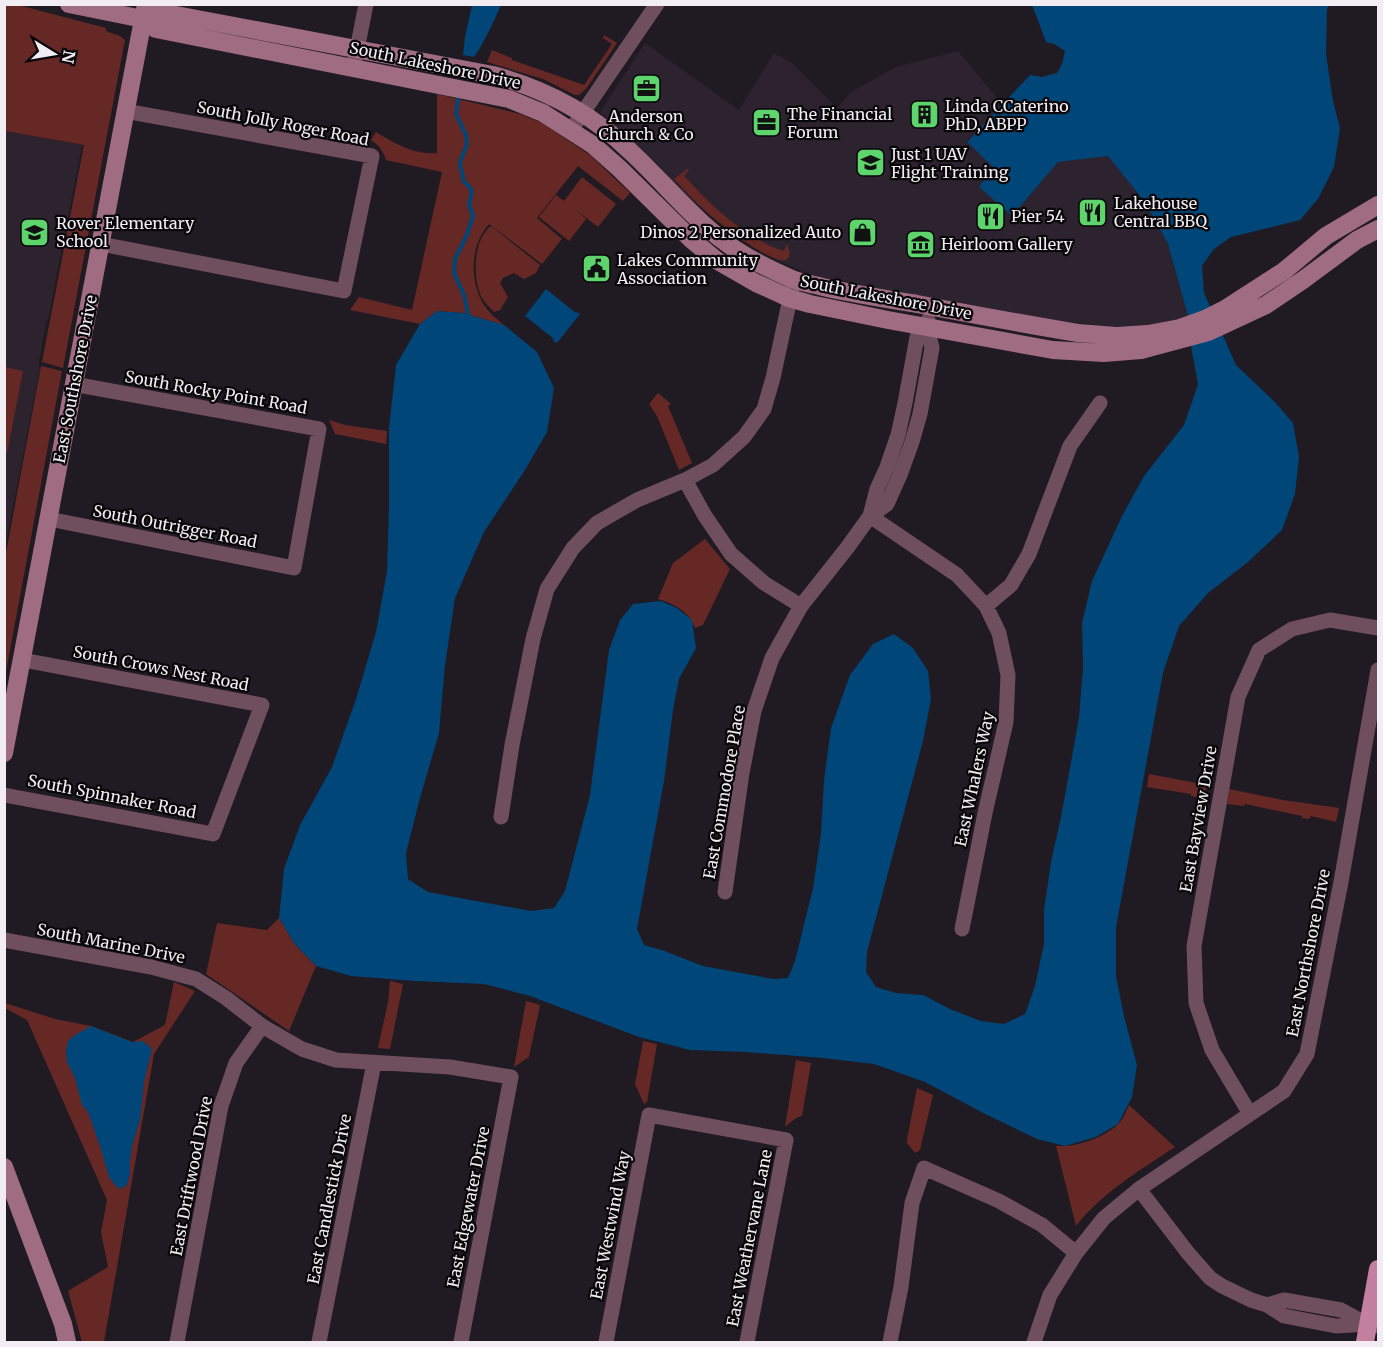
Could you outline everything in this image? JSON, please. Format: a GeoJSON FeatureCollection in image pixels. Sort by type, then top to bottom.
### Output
{"type":"FeatureCollection","features":[{"type":"Feature","properties":{"kind":"main road"},"geometry":{"type":"LineString","coordinates":[[1371,1331],[1378,1269]]}},
{"type":"Feature","properties":{"kind":"street","name":"South Lakeshore Drive"},"geometry":{"type":"LineString","coordinates":[[69,4],[160,12],[358,48],[516,81],[552,96],[583,113],[631,151],[694,218],[745,255],[795,280],[839,291],[1059,330],[1118,336],[1182,334]]}},
{"type":"Feature","properties":{"kind":"street"},"geometry":{"type":"LineString","coordinates":[[354,68],[366,4]]}},
{"type":"Feature","properties":{"kind":"street"},"geometry":{"type":"LineString","coordinates":[[571,130],[657,4]]}},
{"type":"Feature","properties":{"kind":"street","name":"South Lakeshore Drive"},"geometry":{"type":"LineString","coordinates":[[145,12],[156,29],[502,97],[543,113],[604,154],[692,240],[716,260],[756,283],[789,298],[833,309],[1053,350],[1089,352],[1141,350],[1228,315],[1266,304],[1357,240],[1378,229]]}},
{"type":"Feature","properties":{"kind":"street","name":"East Southshore Drive"},"geometry":{"type":"LineString","coordinates":[[4,753],[145,12]]}},
{"type":"Feature","properties":{"kind":"street","name":"South Jolly Roger Road"},"geometry":{"type":"LineString","coordinates":[[101,244],[344,291],[372,156],[125,111]]}},
{"type":"Feature","properties":{"kind":"street"},"geometry":{"type":"LineString","coordinates":[[643,192],[658,179]]}},
{"type":"Feature","properties":{"kind":"street","name":"South Lakeshore Drive"},"geometry":{"type":"LineString","coordinates":[[1228,315],[1326,236],[1378,205]]}},
{"type":"Feature","properties":{"kind":"street"},"geometry":{"type":"LineString","coordinates":[[501,818],[512,745],[533,639],[547,589],[573,548],[597,523],[637,500],[685,480],[712,465],[744,437],[764,409],[795,280]]}},
{"type":"Feature","properties":{"kind":"street","name":"East Commodore Place"},"geometry":{"type":"LineString","coordinates":[[725,892],[742,773],[754,711],[772,658],[801,606],[870,516],[887,504],[900,475],[920,414],[932,348],[927,327],[930,307]]}},
{"type":"Feature","properties":{"kind":"street","name":"South Rocky Point Road"},"geometry":{"type":"LineString","coordinates":[[73,384],[319,429],[294,568]]}},
{"type":"Feature","properties":{"kind":"street"},"geometry":{"type":"LineString","coordinates":[[986,606],[1011,585],[1029,554],[1070,446],[1100,403]]}},
{"type":"Feature","properties":{"kind":"street"},"geometry":{"type":"LineString","coordinates":[[685,480],[705,516],[731,554],[764,583],[801,606]]}},
{"type":"Feature","properties":{"kind":"street","name":"East Whalers Way"},"geometry":{"type":"LineString","coordinates":[[870,516],[957,575],[986,606],[999,633],[1008,675],[1006,722],[984,813],[962,929]]}},
{"type":"Feature","properties":{"kind":"street","name":"South Outrigger Road"},"geometry":{"type":"LineString","coordinates":[[49,519],[294,568]]}},
{"type":"Feature","properties":{"kind":"street","name":"East Bayview Drive"},"geometry":{"type":"LineString","coordinates":[[1250,1114],[1212,1050],[1196,1003],[1194,946],[1238,697],[1259,651],[1292,629],[1330,620],[1378,628]]}},
{"type":"Feature","properties":{"kind":"street","name":"South Crows Nest Road"},"geometry":{"type":"LineString","coordinates":[[23,660],[262,705],[213,834]]}},
{"type":"Feature","properties":{"kind":"street","name":"East Northshore Drive"},"geometry":{"type":"LineString","coordinates":[[1034,1342],[1050,1295],[1077,1253],[1104,1218],[1139,1189],[1284,1091],[1307,1054],[1341,882],[1378,670]]}},
{"type":"Feature","properties":{"kind":"street","name":"South Spinnaker Road"},"geometry":{"type":"LineString","coordinates":[[4,795],[213,834]]}},
{"type":"Feature","properties":{"kind":"street","name":"South Marine Drive"},"geometry":{"type":"LineString","coordinates":[[4,940],[151,968],[196,979],[226,998],[262,1026],[302,1049],[336,1060],[450,1067],[511,1077]]}},
{"type":"Feature","properties":{"kind":"street","name":"East Driftwood Drive"},"geometry":{"type":"LineString","coordinates":[[177,1342],[222,1106],[236,1063],[262,1026]]}},
{"type":"Feature","properties":{"kind":"street","name":"East Candlestick Drive"},"geometry":{"type":"LineString","coordinates":[[319,1342],[374,1063]]}},
{"type":"Feature","properties":{"kind":"street","name":"East Edgewater Drive"},"geometry":{"type":"LineString","coordinates":[[461,1342],[511,1077]]}},
{"type":"Feature","properties":{"kind":"street","name":"East Weathervane Lane"},"geometry":{"type":"LineString","coordinates":[[649,1115],[786,1140],[747,1342]]}},
{"type":"Feature","properties":{"kind":"street","name":"East Westwind Way"},"geometry":{"type":"LineString","coordinates":[[606,1342],[649,1115]]}},
{"type":"Feature","properties":{"kind":"street"},"geometry":{"type":"LineString","coordinates":[[4,1167],[63,1324],[67,1342]]}},
{"type":"Feature","properties":{"kind":"street"},"geometry":{"type":"LineString","coordinates":[[890,1342],[901,1287],[912,1203],[924,1168],[999,1201],[1042,1225],[1077,1253]]}},
{"type":"Feature","properties":{"kind":"street"},"geometry":{"type":"LineString","coordinates":[[1139,1189],[1210,1278],[1234,1293],[1267,1305],[1284,1316],[1371,1331]]}},
{"type":"Feature","properties":{"kind":"shaded area"},"geometry":{"type":"Polygon","coordinates":[[[4,5],[22,6],[106,28],[106,31],[125,40],[63,368],[42,362],[84,145],[5,131],[4,5]]]}},
{"type":"Feature","properties":{"kind":"shaded area"},"geometry":{"type":"Polygon","coordinates":[[[604,35],[617,43],[586,89],[579,95],[543,79],[487,62],[492,50],[512,60],[584,85],[612,44],[603,38],[604,35]]]}},
{"type":"Feature","properties":{"kind":"shaded area"},"geometry":{"type":"Polygon","coordinates":[[[645,43],[739,110],[774,53],[792,63],[837,108],[851,92],[896,67],[958,51],[1003,105],[967,141],[993,167],[979,187],[1012,215],[1058,162],[1108,155],[1144,201],[1168,244],[1188,316],[1164,325],[1132,327],[1055,320],[891,292],[811,275],[778,261],[705,211],[679,189],[657,163],[600,112],[645,43]]]}},
{"type":"Feature","properties":{"kind":"shaded area"},"geometry":{"type":"Polygon","coordinates":[[[437,94],[520,114],[542,123],[590,155],[630,193],[623,201],[578,166],[537,218],[562,239],[542,264],[489,224],[478,242],[474,274],[484,305],[504,325],[463,313],[437,311],[420,324],[350,310],[359,297],[412,310],[442,172],[386,160],[381,149],[371,140],[376,132],[413,150],[437,153],[437,94]]]}},
{"type":"Feature","properties":{"kind":"shaded area","name":"Rover Elementary School"},"geometry":{"type":"Polygon","coordinates":[[[5,131],[82,145],[46,323],[38,366],[40,367],[5,548],[5,131]]]}},
{"type":"Feature","properties":{"kind":"shaded area"},"geometry":{"type":"Polygon","coordinates":[[[687,169],[689,170],[684,176],[730,220],[769,245],[784,251],[787,244],[789,256],[785,260],[765,254],[740,239],[711,216],[674,179],[687,169]]]}},
{"type":"Feature","properties":{"kind":"shaded area"},"geometry":{"type":"Polygon","coordinates":[[[582,177],[616,204],[598,227],[577,211],[586,219],[569,241],[539,217],[556,195],[564,201],[582,177]]]}},
{"type":"Feature","properties":{"kind":"shaded area"},"geometry":{"type":"Polygon","coordinates":[[[491,226],[540,265],[536,273],[524,279],[514,273],[503,278],[500,283],[508,297],[500,310],[494,312],[482,298],[476,270],[481,240],[491,226]]]}},
{"type":"Feature","properties":{"kind":"shaded area"},"geometry":{"type":"Polygon","coordinates":[[[41,366],[62,371],[5,677],[5,558],[41,366]]]}},
{"type":"Feature","properties":{"kind":"shaded area"},"geometry":{"type":"Polygon","coordinates":[[[5,367],[23,371],[7,453],[4,453],[5,367]]]}},
{"type":"Feature","properties":{"kind":"shaded area"},"geometry":{"type":"Polygon","coordinates":[[[658,393],[671,404],[668,406],[692,463],[679,470],[657,416],[649,404],[658,393]]]}},
{"type":"Feature","properties":{"kind":"shaded area"},"geometry":{"type":"Polygon","coordinates":[[[329,420],[345,425],[387,431],[386,444],[335,434],[329,420]]]}},
{"type":"Feature","properties":{"kind":"shaded area"},"geometry":{"type":"Polygon","coordinates":[[[705,539],[730,569],[703,625],[695,628],[689,617],[680,609],[658,599],[673,563],[705,539]]]}},
{"type":"Feature","properties":{"kind":"shaded area"},"geometry":{"type":"Polygon","coordinates":[[[1149,774],[1207,785],[1204,799],[1191,796],[1191,794],[1147,787],[1149,774]]]}},
{"type":"Feature","properties":{"kind":"shaded area"},"geometry":{"type":"Polygon","coordinates":[[[1229,789],[1339,808],[1336,822],[1311,816],[1309,819],[1302,818],[1302,816],[1245,804],[1244,806],[1227,804],[1229,789]]]}},
{"type":"Feature","properties":{"kind":"shaded area"},"geometry":{"type":"Polygon","coordinates":[[[279,918],[294,943],[316,966],[289,1031],[206,974],[217,923],[267,930],[279,918]]]}},
{"type":"Feature","properties":{"kind":"shaded area"},"geometry":{"type":"Polygon","coordinates":[[[390,981],[403,984],[390,1049],[378,1048],[388,1002],[390,981]]]}},
{"type":"Feature","properties":{"kind":"shaded area"},"geometry":{"type":"Polygon","coordinates":[[[174,982],[195,991],[154,1054],[104,1342],[82,1342],[68,1291],[108,1267],[101,1232],[107,1200],[27,1020],[5,1008],[5,1003],[55,1019],[91,1026],[133,1042],[165,1025],[174,982]]]}},
{"type":"Feature","properties":{"kind":"shaded area"},"geometry":{"type":"Polygon","coordinates":[[[526,1001],[540,1005],[529,1057],[514,1067],[526,1001]]]}},
{"type":"Feature","properties":{"kind":"shaded area"},"geometry":{"type":"Polygon","coordinates":[[[643,1041],[657,1044],[647,1102],[644,1104],[635,1084],[643,1041]]]}},
{"type":"Feature","properties":{"kind":"shaded area"},"geometry":{"type":"Polygon","coordinates":[[[796,1060],[811,1063],[802,1116],[785,1127],[796,1060]]]}},
{"type":"Feature","properties":{"kind":"shaded area"},"geometry":{"type":"Polygon","coordinates":[[[917,1088],[933,1095],[920,1150],[915,1153],[907,1143],[907,1139],[917,1088]]]}},
{"type":"Feature","properties":{"kind":"shaded area"},"geometry":{"type":"Polygon","coordinates":[[[1129,1105],[1175,1147],[1135,1173],[1098,1203],[1076,1226],[1056,1146],[1080,1143],[1104,1134],[1119,1123],[1129,1105]]]}},
{"type":"Feature","properties":{"kind":"water"},"geometry":{"type":"Polygon","coordinates":[[[472,5],[501,5],[474,57],[463,55],[472,5]]]}},
{"type":"Feature","properties":{"kind":"water"},"geometry":{"type":"Polygon","coordinates":[[[1032,5],[1329,5],[1326,54],[1333,101],[1340,128],[1334,167],[1318,199],[1300,220],[1231,237],[1214,249],[1202,266],[1204,293],[1236,365],[1275,402],[1293,423],[1299,457],[1295,494],[1282,530],[1248,562],[1208,593],[1179,626],[1163,673],[1116,927],[1116,976],[1137,1065],[1132,1097],[1118,1124],[1096,1137],[1065,1146],[1037,1139],[925,1082],[874,1064],[746,1052],[690,1050],[639,1037],[530,996],[484,984],[351,976],[316,966],[294,943],[279,918],[284,869],[300,825],[332,767],[376,632],[387,571],[389,428],[396,365],[420,324],[437,311],[463,313],[504,325],[537,352],[554,388],[547,432],[484,532],[455,598],[445,665],[439,733],[406,853],[408,879],[428,892],[531,911],[554,908],[565,891],[590,795],[609,650],[620,620],[633,604],[661,601],[677,608],[692,620],[696,648],[679,679],[664,781],[637,929],[644,945],[703,966],[773,979],[788,978],[795,961],[813,888],[821,834],[824,780],[831,728],[850,675],[873,644],[894,634],[913,648],[928,671],[931,699],[923,741],[867,952],[866,972],[876,987],[896,993],[923,995],[981,1021],[1004,1024],[1025,1014],[1035,986],[1044,944],[1044,910],[1051,862],[1079,718],[1083,667],[1082,623],[1092,581],[1122,516],[1144,476],[1184,425],[1198,384],[1188,316],[1168,244],[1144,201],[1108,156],[1058,162],[1012,216],[979,187],[993,167],[967,142],[1030,75],[1042,77],[1057,73],[1062,64],[1065,51],[1046,42],[1032,5]]]}},
{"type":"Feature","properties":{"kind":"water"},"geometry":{"type":"Polygon","coordinates":[[[546,289],[580,314],[557,343],[525,316],[546,289]]]}},
{"type":"Feature","properties":{"kind":"water"},"geometry":{"type":"Polygon","coordinates":[[[91,1026],[132,1042],[143,1041],[152,1049],[144,1082],[140,1120],[132,1146],[130,1173],[127,1185],[120,1189],[109,1177],[88,1112],[82,1105],[75,1078],[67,1062],[68,1041],[91,1026]]]}},
{"type":"Feature","properties":{"kind":"waterway"},"geometry":{"type":"LineString","coordinates":[[458,98],[456,114],[466,135],[467,145],[460,165],[464,182],[472,192],[469,204],[473,216],[455,259],[454,273],[464,295],[468,314]]}},
{"type":"Feature","properties":{"kind":"place","name":"Anderson Church & Co"},"geometry":{"type":"Point","coordinates":[646,88]}},
{"type":"Feature","properties":{"kind":"place","name":"Linda CCaterino PhD, ABPP"},"geometry":{"type":"Point","coordinates":[924,115]}},
{"type":"Feature","properties":{"kind":"place","name":"The Financial Forum"},"geometry":{"type":"Point","coordinates":[766,123]}},
{"type":"Feature","properties":{"kind":"place","name":"Just 1 UAV Flight Training"},"geometry":{"type":"Point","coordinates":[870,163]}},
{"type":"Feature","properties":{"kind":"place","name":"Lakehouse Central BBQ"},"geometry":{"type":"Point","coordinates":[1093,212]}},
{"type":"Feature","properties":{"kind":"place","name":"Pier 54"},"geometry":{"type":"Point","coordinates":[990,216]}},
{"type":"Feature","properties":{"kind":"place","name":"Rover Elementary School"},"geometry":{"type":"Point","coordinates":[35,232]}},
{"type":"Feature","properties":{"kind":"place","name":"Dinos 2 Personalized Auto"},"geometry":{"type":"Point","coordinates":[862,232]}},
{"type":"Feature","properties":{"kind":"place","name":"Heirloom Gallery"},"geometry":{"type":"Point","coordinates":[920,244]}},
{"type":"Feature","properties":{"kind":"place","name":"Lakes Community Association"},"geometry":{"type":"Point","coordinates":[596,269]}}]}
